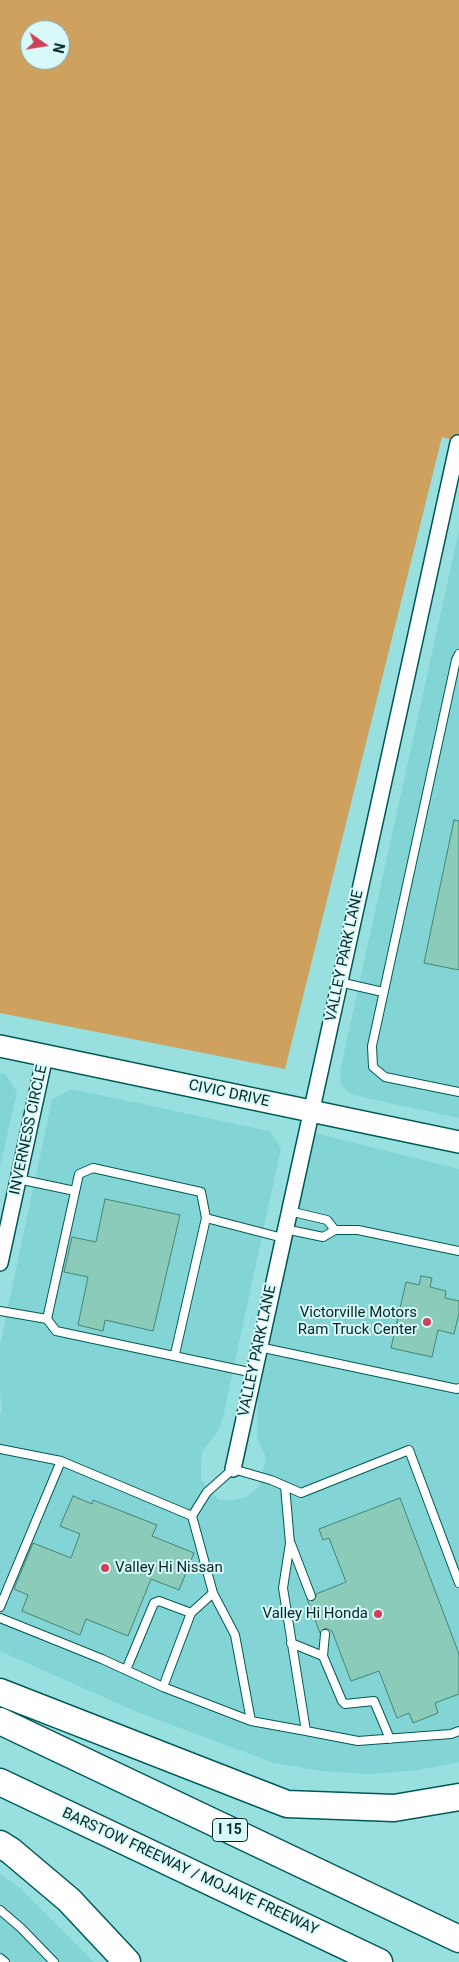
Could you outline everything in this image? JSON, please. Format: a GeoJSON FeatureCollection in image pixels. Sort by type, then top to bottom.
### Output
{"type":"FeatureCollection","features":[{"type":"Feature","properties":{"kind":"highway"},"geometry":{"type":"LineString","coordinates":[[0,1692],[287,1804],[394,1808],[459,1797]]}},
{"type":"Feature","properties":{"kind":"highway","name":"I 15"},"geometry":{"type":"LineString","coordinates":[[0,1721],[459,1939]]}},
{"type":"Feature","properties":{"kind":"highway","name":"BARSTOW FREEWAY / MOJAVE FREEWAY"},"geometry":{"type":"LineString","coordinates":[[0,1782],[379,1962]]}},
{"type":"Feature","properties":{"kind":"highway"},"geometry":{"type":"LineString","coordinates":[[0,1844],[69,1900],[127,1962]]}},
{"type":"Feature","properties":{"kind":"street","name":"VALLEY PARK LANE"},"geometry":{"type":"LineString","coordinates":[[232,1469],[310,1111],[455,473],[458,443]]}},
{"type":"Feature","properties":{"kind":"street","name":"CIVIC DRIVE"},"geometry":{"type":"LineString","coordinates":[[0,1046],[459,1142]]}},
{"type":"Feature","properties":{"kind":"street","name":"INVERNESS CIRCLE"},"geometry":{"type":"LineString","coordinates":[[0,1263],[9,1207],[18,1179],[45,1056]]}},
{"type":"Feature","properties":{"kind":"lane"},"geometry":{"type":"LineString","coordinates":[[458,658],[372,1046],[373,1067],[385,1077],[459,1092]]}},
{"type":"Feature","properties":{"kind":"lane"},"geometry":{"type":"LineString","coordinates":[[339,982],[383,992]]}},
{"type":"Feature","properties":{"kind":"lane"},"geometry":{"type":"LineString","coordinates":[[47,1320],[80,1174],[93,1168],[202,1192],[206,1218],[174,1354]]}},
{"type":"Feature","properties":{"kind":"lane"},"geometry":{"type":"LineString","coordinates":[[18,1179],[75,1191]]}},
{"type":"Feature","properties":{"kind":"lane"},"geometry":{"type":"LineString","coordinates":[[289,1212],[327,1220],[335,1230]]}},
{"type":"Feature","properties":{"kind":"lane"},"geometry":{"type":"LineString","coordinates":[[206,1218],[284,1234],[323,1237],[335,1230],[358,1230],[459,1251]]}},
{"type":"Feature","properties":{"kind":"lane"},"geometry":{"type":"LineString","coordinates":[[0,1311],[47,1320],[56,1331],[254,1372]]}},
{"type":"Feature","properties":{"kind":"lane"},"geometry":{"type":"LineString","coordinates":[[259,1347],[459,1388]]}},
{"type":"Feature","properties":{"kind":"lane"},"geometry":{"type":"LineString","coordinates":[[0,1449],[61,1461],[192,1516]]}},
{"type":"Feature","properties":{"kind":"lane"},"geometry":{"type":"LineString","coordinates":[[250,1721],[235,1635],[213,1593],[192,1516],[207,1492],[232,1469],[271,1480],[300,1493],[409,1450],[459,1583]]}},
{"type":"Feature","properties":{"kind":"lane"},"geometry":{"type":"LineString","coordinates":[[0,1607],[61,1461]]}},
{"type":"Feature","properties":{"kind":"lane"},"geometry":{"type":"LineString","coordinates":[[285,1486],[290,1543],[283,1588],[306,1731]]}},
{"type":"Feature","properties":{"kind":"lane"},"geometry":{"type":"LineString","coordinates":[[290,1543],[311,1596]]}},
{"type":"Feature","properties":{"kind":"lane"},"geometry":{"type":"LineString","coordinates":[[163,1687],[191,1613],[213,1593]]}},
{"type":"Feature","properties":{"kind":"lane"},"geometry":{"type":"LineString","coordinates":[[126,1670],[154,1603],[159,1601],[191,1613]]}},
{"type":"Feature","properties":{"kind":"lane"},"geometry":{"type":"LineString","coordinates":[[0,1618],[163,1687],[250,1721],[358,1740],[451,1734],[459,1731]]}},
{"type":"Feature","properties":{"kind":"lane"},"geometry":{"type":"LineString","coordinates":[[325,1634],[323,1656],[342,1701],[350,1705],[374,1700],[390,1739]]}},
{"type":"Feature","properties":{"kind":"lane"},"geometry":{"type":"LineString","coordinates":[[291,1643],[323,1656]]}},
{"type":"Feature","properties":{"kind":"lane"},"geometry":{"type":"LineString","coordinates":[[0,1910],[21,1928],[54,1962]]}},
{"type":"Feature","properties":{"kind":"lane"},"geometry":{"type":"LineString","coordinates":[[0,1958],[5,1962]]}},
{"type":"Feature","properties":{"kind":"shaded area"},"geometry":{"type":"Polygon","coordinates":[[[0,0],[459,0],[459,442],[442,437],[285,1069],[0,1013],[0,0]]]}},
{"type":"Feature","properties":{"kind":"shaded area"},"geometry":{"type":"Polygon","coordinates":[[[459,530],[459,1118],[353,1095],[341,1086],[340,1071],[459,530]]]}},
{"type":"Feature","properties":{"kind":"shaded area"},"geometry":{"type":"Polygon","coordinates":[[[0,1073],[5,1074],[17,1092],[0,1167],[0,1073]]]}},
{"type":"Feature","properties":{"kind":"shaded area"},"geometry":{"type":"Polygon","coordinates":[[[71,1089],[269,1131],[281,1148],[223,1417],[217,1433],[203,1450],[201,1458],[201,1480],[219,1500],[234,1500],[247,1497],[260,1485],[266,1457],[257,1438],[258,1376],[311,1132],[459,1169],[459,1762],[419,1770],[368,1774],[321,1771],[274,1763],[137,1712],[0,1651],[0,1416],[2,1407],[0,1393],[0,1345],[52,1100],[71,1089]]]}},
{"type":"Feature","properties":{"kind":"shaded area"},"geometry":{"type":"Polygon","coordinates":[[[0,1874],[20,1888],[94,1962],[0,1962],[0,1874]]]}},
{"type":"Feature","properties":{"kind":"building"},"geometry":{"type":"Polygon","coordinates":[[[454,820],[459,821],[459,970],[424,963],[454,820]]]}},
{"type":"Feature","properties":{"kind":"building"},"geometry":{"type":"Polygon","coordinates":[[[105,1199],[180,1215],[153,1331],[105,1320],[103,1331],[78,1325],[88,1277],[64,1272],[72,1237],[96,1242],[105,1199]]]}},
{"type":"Feature","properties":{"kind":"building","name":"Victorville Motors Ram Truck Center"},"geometry":{"type":"Polygon","coordinates":[[[421,1276],[432,1278],[430,1287],[446,1291],[445,1298],[459,1301],[459,1313],[454,1334],[438,1330],[432,1357],[391,1348],[406,1282],[419,1285],[421,1276]]]}},
{"type":"Feature","properties":{"kind":"building","name":"Valley Hi Nissan"},"geometry":{"type":"Polygon","coordinates":[[[73,1496],[92,1504],[93,1500],[157,1525],[152,1536],[194,1553],[179,1590],[151,1579],[128,1636],[86,1619],[80,1635],[22,1611],[28,1595],[14,1589],[33,1543],[71,1558],[80,1534],[60,1526],[73,1496]]]}},
{"type":"Feature","properties":{"kind":"building","name":"Valley Hi Honda"},"geometry":{"type":"Polygon","coordinates":[[[400,1498],[459,1654],[459,1694],[435,1703],[438,1713],[413,1723],[409,1713],[397,1718],[379,1671],[351,1681],[332,1631],[325,1628],[320,1633],[307,1599],[313,1601],[316,1594],[346,1582],[329,1538],[323,1540],[319,1529],[400,1498]]]}},
{"type":"Feature","properties":{"kind":"place","name":"Victorville Motors Ram Truck Center"},"geometry":{"type":"Point","coordinates":[427,1322]}},
{"type":"Feature","properties":{"kind":"place","name":"Valley Hi Nissan"},"geometry":{"type":"Point","coordinates":[105,1568]}},
{"type":"Feature","properties":{"kind":"place","name":"Valley Hi Honda"},"geometry":{"type":"Point","coordinates":[378,1614]}}]}
